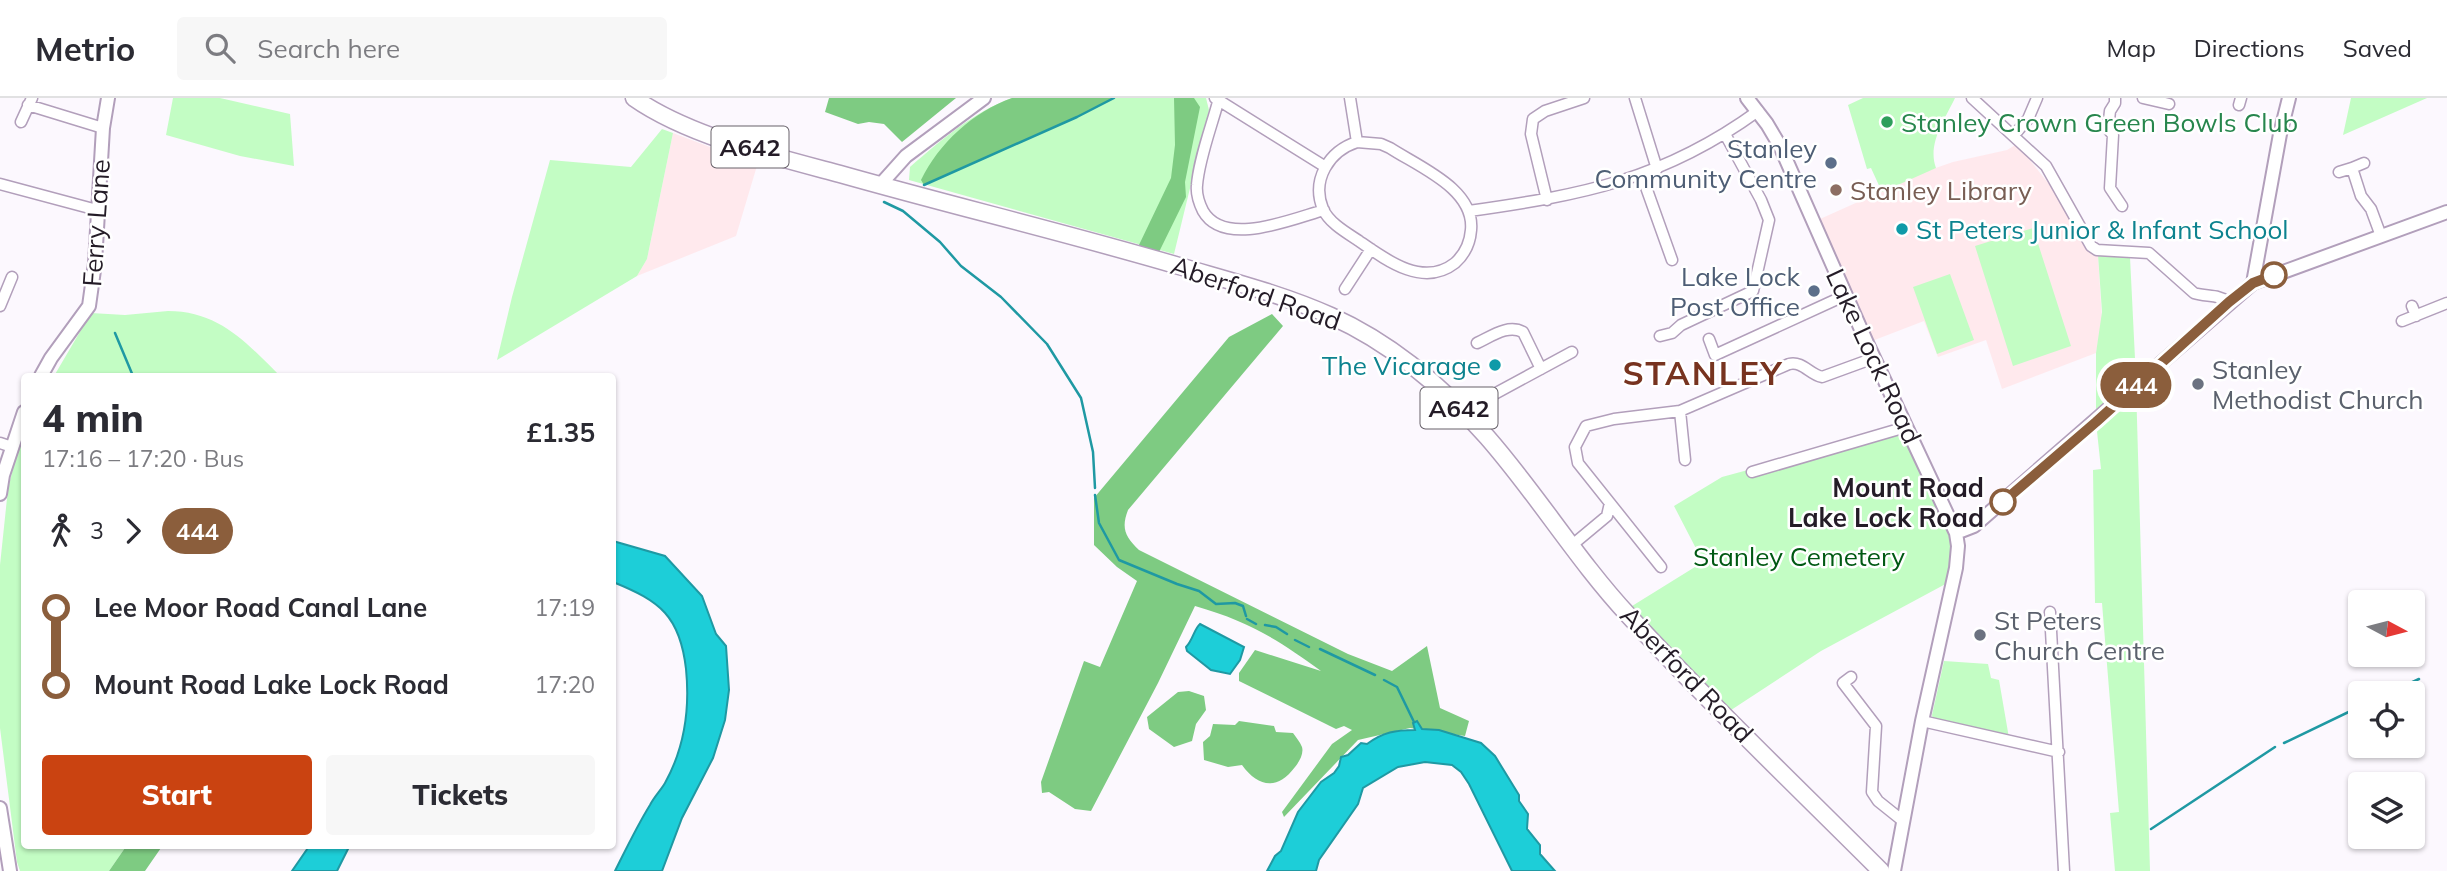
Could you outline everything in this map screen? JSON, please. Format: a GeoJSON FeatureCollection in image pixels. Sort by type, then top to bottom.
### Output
{"type":"FeatureCollection","features":[{"type":"Feature","properties":{"kind":"main road","name":"Aberford Road"},"geometry":{"type":"LineString","coordinates":[[634,98],[671,120],[702,133],[880,185],[1104,244],[1291,300],[1353,327],[1392,350],[1463,411],[1488,438],[1628,615],[1881,871]]}},
{"type":"Feature","properties":{"kind":"street","name":"Ferry Lane"},"geometry":{"type":"LineString","coordinates":[[43,373],[89,306],[93,282],[103,128],[108,98]]}},
{"type":"Feature","properties":{"kind":"street"},"geometry":{"type":"LineString","coordinates":[[880,185],[906,156],[984,98]]}},
{"type":"Feature","properties":{"kind":"street"},"geometry":{"type":"LineString","coordinates":[[1350,98],[1357,142]]}},
{"type":"Feature","properties":{"kind":"street"},"geometry":{"type":"LineString","coordinates":[[1547,200],[1531,134],[1533,119],[1545,111],[1584,98]]}},
{"type":"Feature","properties":{"kind":"street"},"geometry":{"type":"LineString","coordinates":[[1635,98],[1657,169]]}},
{"type":"Feature","properties":{"kind":"street","name":"Lake Lock Road"},"geometry":{"type":"LineString","coordinates":[[1747,98],[1780,146],[1874,358],[1956,533],[1956,568],[1922,721],[1894,871]]}},
{"type":"Feature","properties":{"kind":"street"},"geometry":{"type":"LineString","coordinates":[[1972,98],[2046,166],[2087,242],[2097,250],[2149,253],[2194,293],[2220,296],[2229,302]]}},
{"type":"Feature","properties":{"kind":"street"},"geometry":{"type":"LineString","coordinates":[[2014,135],[2028,119],[2037,98]]}},
{"type":"Feature","properties":{"kind":"street"},"geometry":{"type":"LineString","coordinates":[[2143,98],[2169,104]]}},
{"type":"Feature","properties":{"kind":"street"},"geometry":{"type":"LineString","coordinates":[[2253,283],[2289,98]]}},
{"type":"Feature","properties":{"kind":"street"},"geometry":{"type":"LineString","coordinates":[[1324,166],[1216,100],[1196,187],[1198,201],[1206,215],[1227,228],[1252,229],[1324,210]]}},
{"type":"Feature","properties":{"kind":"street"},"geometry":{"type":"LineString","coordinates":[[21,121],[30,101],[103,128]]}},
{"type":"Feature","properties":{"kind":"street"},"geometry":{"type":"LineString","coordinates":[[2115,101],[2110,111],[2108,129],[2113,135],[2110,188],[2122,206]]}},
{"type":"Feature","properties":{"kind":"street"},"geometry":{"type":"LineString","coordinates":[[1469,211],[1547,200],[1642,176],[1725,134],[1758,111]]}},
{"type":"Feature","properties":{"kind":"street"},"geometry":{"type":"LineString","coordinates":[[1660,336],[1672,333],[1681,325],[1753,291],[1769,220],[1725,134]]}},
{"type":"Feature","properties":{"kind":"street"},"geometry":{"type":"LineString","coordinates":[[1357,142],[1372,142],[1390,148],[1461,195],[1469,211],[1471,231],[1466,249],[1458,260],[1442,270],[1413,272],[1371,249],[1340,228],[1324,210],[1320,190],[1324,166],[1338,152],[1357,142]]}},
{"type":"Feature","properties":{"kind":"street"},"geometry":{"type":"LineString","coordinates":[[2339,172],[2364,163]]}},
{"type":"Feature","properties":{"kind":"street"},"geometry":{"type":"LineString","coordinates":[[2352,168],[2361,196],[2371,209],[2381,236]]}},
{"type":"Feature","properties":{"kind":"street"},"geometry":{"type":"LineString","coordinates":[[1642,176],[1672,260]]}},
{"type":"Feature","properties":{"kind":"street"},"geometry":{"type":"LineString","coordinates":[[0,184],[97,210]]}},
{"type":"Feature","properties":{"kind":"street"},"geometry":{"type":"LineString","coordinates":[[1956,533],[1974,526],[2253,283],[2447,212]]}},
{"type":"Feature","properties":{"kind":"street"},"geometry":{"type":"LineString","coordinates":[[1345,289],[1371,249]]}},
{"type":"Feature","properties":{"kind":"street"},"geometry":{"type":"LineString","coordinates":[[0,306],[12,278]]}},
{"type":"Feature","properties":{"kind":"street"},"geometry":{"type":"LineString","coordinates":[[1709,340],[1715,355],[1846,295]]}},
{"type":"Feature","properties":{"kind":"street"},"geometry":{"type":"LineString","coordinates":[[2402,321],[2414,311],[2447,303]]}},
{"type":"Feature","properties":{"kind":"street"},"geometry":{"type":"LineString","coordinates":[[1477,343],[1508,328],[1519,330],[1523,332],[1541,369]]}},
{"type":"Feature","properties":{"kind":"street"},"geometry":{"type":"LineString","coordinates":[[1463,411],[1572,352]]}},
{"type":"Feature","properties":{"kind":"street"},"geometry":{"type":"LineString","coordinates":[[1661,567],[1578,463],[1575,447],[1587,426],[1598,422],[1679,411],[1788,364],[1800,364],[1814,375],[1822,377],[1874,358]]}},
{"type":"Feature","properties":{"kind":"street"},"geometry":{"type":"LineString","coordinates":[[1679,411],[1686,462]]}},
{"type":"Feature","properties":{"kind":"street"},"geometry":{"type":"LineString","coordinates":[[0,495],[6,445],[21,418]]}},
{"type":"Feature","properties":{"kind":"street"},"geometry":{"type":"LineString","coordinates":[[1752,472],[1906,427]]}},
{"type":"Feature","properties":{"kind":"street"},"geometry":{"type":"LineString","coordinates":[[1571,546],[1607,516],[1609,503]]}},
{"type":"Feature","properties":{"kind":"street"},"geometry":{"type":"LineString","coordinates":[[2050,612],[2064,871]]}},
{"type":"Feature","properties":{"kind":"street"},"geometry":{"type":"LineString","coordinates":[[1851,677],[1843,683],[1876,726],[1872,792],[1878,801],[1903,821]]}},
{"type":"Feature","properties":{"kind":"street"},"geometry":{"type":"LineString","coordinates":[[1922,721],[2059,752]]}},
{"type":"Feature","properties":{"kind":"street"},"geometry":{"type":"LineString","coordinates":[[0,808],[10,871]]}},
{"type":"Feature","properties":{"kind":"shaded area"},"geometry":{"type":"Polygon","coordinates":[[[673,133],[710,147],[759,159],[736,236],[637,276],[647,259],[673,133]]]}},
{"type":"Feature","properties":{"kind":"shaded area"},"geometry":{"type":"Polygon","coordinates":[[[2017,144],[2060,198],[2084,245],[2098,255],[2102,320],[2096,353],[2002,389],[1986,340],[1938,357],[1924,321],[1872,341],[1820,219],[1927,171],[1953,162],[2007,150],[2017,144]]]}},
{"type":"Feature","properties":{"kind":"green space"},"geometry":{"type":"Polygon","coordinates":[[[173,98],[220,98],[290,114],[294,166],[240,156],[166,135],[173,98]]]}},
{"type":"Feature","properties":{"kind":"green space"},"geometry":{"type":"Polygon","coordinates":[[[829,98],[956,98],[902,142],[884,124],[858,124],[825,112],[829,98]]]}},
{"type":"Feature","properties":{"kind":"green space"},"geometry":{"type":"Polygon","coordinates":[[[1012,98],[1206,98],[1209,110],[1174,254],[909,180],[910,167],[945,137],[970,119],[1012,98]]]}},
{"type":"Feature","properties":{"kind":"green space"},"geometry":{"type":"Polygon","coordinates":[[[1012,98],[1114,98],[924,185],[921,180],[928,166],[947,141],[971,120],[1012,98]]]}},
{"type":"Feature","properties":{"kind":"green space"},"geometry":{"type":"Polygon","coordinates":[[[1174,98],[1194,98],[1200,107],[1185,182],[1186,197],[1159,252],[1138,247],[1171,178],[1175,145],[1174,98]]]}},
{"type":"Feature","properties":{"kind":"green space"},"geometry":{"type":"Polygon","coordinates":[[[1863,98],[1955,98],[1935,141],[1936,168],[1882,192],[1871,168],[1867,169],[1848,105],[1863,98]]]}},
{"type":"Feature","properties":{"kind":"green space"},"geometry":{"type":"Polygon","coordinates":[[[2351,98],[2427,98],[2343,135],[2351,98]]]}},
{"type":"Feature","properties":{"kind":"green space"},"geometry":{"type":"Polygon","coordinates":[[[662,129],[673,133],[647,259],[637,276],[497,360],[550,160],[631,167],[662,129]]]}},
{"type":"Feature","properties":{"kind":"green space"},"geometry":{"type":"Polygon","coordinates":[[[2033,228],[2071,346],[2013,366],[1975,246],[2033,228]]]}},
{"type":"Feature","properties":{"kind":"green space"},"geometry":{"type":"Polygon","coordinates":[[[2098,255],[2130,257],[2136,379],[2096,413],[2096,353],[2102,312],[2098,255]]]}},
{"type":"Feature","properties":{"kind":"green space"},"geometry":{"type":"Polygon","coordinates":[[[1950,274],[1974,340],[1937,354],[1913,287],[1950,274]]]}},
{"type":"Feature","properties":{"kind":"green space"},"geometry":{"type":"Polygon","coordinates":[[[168,311],[186,312],[202,317],[231,331],[277,373],[56,373],[91,313],[125,315],[168,311]]]}},
{"type":"Feature","properties":{"kind":"green space"},"geometry":{"type":"Polygon","coordinates":[[[1272,314],[1283,326],[1128,510],[1125,527],[1130,541],[1139,550],[1348,654],[1392,671],[1427,646],[1440,708],[1469,721],[1465,736],[1410,728],[1358,740],[1284,817],[1282,812],[1332,744],[1352,730],[1344,726],[1336,729],[1239,681],[1239,673],[1255,650],[1321,671],[1261,632],[1195,606],[1091,811],[1075,809],[1049,792],[1042,793],[1041,782],[1084,661],[1100,667],[1137,581],[1117,567],[1094,545],[1094,498],[1229,337],[1272,314]]]}},
{"type":"Feature","properties":{"kind":"green space"},"geometry":{"type":"Polygon","coordinates":[[[2136,385],[2150,871],[2115,871],[2110,813],[2119,812],[2102,603],[2095,603],[2093,470],[2101,469],[2096,422],[2136,385]]]}},
{"type":"Feature","properties":{"kind":"green space","name":"Stanley Cemetery"},"geometry":{"type":"Polygon","coordinates":[[[1906,427],[1956,533],[1953,580],[1821,651],[1725,714],[1624,611],[1703,562],[1674,506],[1722,477],[1906,427]]]}},
{"type":"Feature","properties":{"kind":"green space"},"geometry":{"type":"Polygon","coordinates":[[[21,440],[21,849],[124,849],[109,871],[20,871],[17,862],[0,728],[0,565],[8,489],[21,440]]]}},
{"type":"Feature","properties":{"kind":"green space"},"geometry":{"type":"Polygon","coordinates":[[[1944,661],[1988,664],[1991,678],[1999,680],[2009,738],[1933,719],[1944,661]]]}},
{"type":"Feature","properties":{"kind":"green space"},"geometry":{"type":"Polygon","coordinates":[[[1189,691],[1204,696],[1206,710],[1196,724],[1192,741],[1174,747],[1149,729],[1147,717],[1178,692],[1189,691]]]}},
{"type":"Feature","properties":{"kind":"green space"},"geometry":{"type":"Polygon","coordinates":[[[1239,721],[1274,726],[1276,732],[1293,733],[1302,752],[1298,763],[1288,775],[1275,783],[1261,782],[1242,765],[1228,767],[1204,760],[1203,742],[1210,736],[1213,724],[1235,725],[1239,721]]]}},
{"type":"Feature","properties":{"kind":"green space"},"geometry":{"type":"Polygon","coordinates":[[[124,849],[160,849],[145,871],[109,871],[124,849]]]}},
{"type":"Feature","properties":{"kind":"water"},"geometry":{"type":"Polygon","coordinates":[[[616,542],[665,556],[702,596],[716,634],[726,646],[729,690],[725,720],[713,758],[682,818],[662,871],[615,871],[653,799],[665,783],[677,756],[686,713],[686,669],[679,636],[673,623],[655,604],[616,583],[616,542]]]}},
{"type":"Feature","properties":{"kind":"water"},"geometry":{"type":"Polygon","coordinates":[[[1200,624],[1244,647],[1240,660],[1230,674],[1211,670],[1187,651],[1186,647],[1200,624]]]}},
{"type":"Feature","properties":{"kind":"water"},"geometry":{"type":"Polygon","coordinates":[[[1417,721],[1422,729],[1439,730],[1481,743],[1495,756],[1528,814],[1527,829],[1540,845],[1540,854],[1555,871],[1512,871],[1461,772],[1452,765],[1425,762],[1398,767],[1363,788],[1358,804],[1319,860],[1316,871],[1267,871],[1281,851],[1298,812],[1321,782],[1334,773],[1341,757],[1348,755],[1361,743],[1367,744],[1384,734],[1415,730],[1413,723],[1417,721]]]}},
{"type":"Feature","properties":{"kind":"water"},"geometry":{"type":"Polygon","coordinates":[[[307,849],[348,849],[337,871],[292,871],[307,849]]]}},
{"type":"Feature","properties":{"kind":"waterway"},"geometry":{"type":"LineString","coordinates":[[924,185],[1114,98]]}},
{"type":"Feature","properties":{"kind":"waterway"},"geometry":{"type":"LineString","coordinates":[[884,202],[903,211],[940,242],[961,266],[1001,297],[1047,344],[1081,398],[1093,452],[1095,488]]}},
{"type":"Feature","properties":{"kind":"waterway"},"geometry":{"type":"LineString","coordinates":[[115,333],[132,373]]}},
{"type":"Feature","properties":{"kind":"waterway"},"geometry":{"type":"LineString","coordinates":[[1095,495],[1099,523],[1119,560],[1199,591],[1216,604],[1235,603],[1243,606],[1246,616]]}},
{"type":"Feature","properties":{"kind":"waterway"},"geometry":{"type":"LineString","coordinates":[[1247,619],[1256,624]]}},
{"type":"Feature","properties":{"kind":"waterway"},"geometry":{"type":"LineString","coordinates":[[1265,625],[1276,627],[1287,634]]}},
{"type":"Feature","properties":{"kind":"waterway"},"geometry":{"type":"LineString","coordinates":[[1295,640],[1309,647]]}},
{"type":"Feature","properties":{"kind":"waterway"},"geometry":{"type":"LineString","coordinates":[[1320,649],[1375,675]]}},
{"type":"Feature","properties":{"kind":"waterway"},"geometry":{"type":"LineString","coordinates":[[2415,681],[2419,679]]}},
{"type":"Feature","properties":{"kind":"waterway"},"geometry":{"type":"LineString","coordinates":[[1384,680],[1397,687],[1414,722]]}},
{"type":"Feature","properties":{"kind":"waterway"},"geometry":{"type":"LineString","coordinates":[[2284,743],[2348,712]]}},
{"type":"Feature","properties":{"kind":"waterway"},"geometry":{"type":"LineString","coordinates":[[2151,829],[2275,747]]}},
{"type":"Feature","properties":{"kind":"bus line","name":"444"},"geometry":{"type":"LineString","coordinates":[[2003,502],[2229,302],[2253,283],[2274,275]]}},
{"type":"Feature","properties":{"kind":"place","name":"Stanley Crown Green Bowls Club"},"geometry":{"type":"Point","coordinates":[1887,122]}},
{"type":"Feature","properties":{"kind":"place","name":"Stanley Community Centre"},"geometry":{"type":"Point","coordinates":[1831,163]}},
{"type":"Feature","properties":{"kind":"place","name":"Stanley Library"},"geometry":{"type":"Point","coordinates":[1836,190]}},
{"type":"Feature","properties":{"kind":"place","name":"St Peters Junior & Infant School"},"geometry":{"type":"Point","coordinates":[1902,229]}},
{"type":"Feature","properties":{"kind":"place","name":"Lake Lock Post Office"},"geometry":{"type":"Point","coordinates":[1814,291]}},
{"type":"Feature","properties":{"kind":"place","name":"The Vicarage"},"geometry":{"type":"Point","coordinates":[1495,365]}},
{"type":"Feature","properties":{"kind":"place","name":"Stanley Methodist Church"},"geometry":{"type":"Point","coordinates":[2198,384]}},
{"type":"Feature","properties":{"kind":"place","name":"Mount Road Lake Lock Road"},"geometry":{"type":"Point","coordinates":[2003,502]}},
{"type":"Feature","properties":{"kind":"place","name":"St Peters Church Centre"},"geometry":{"type":"Point","coordinates":[1980,635]}},
{"type":"Feature","properties":{"kind":"district","name":"STANLEY"},"geometry":{"type":"Point","coordinates":[1703,372]}}]}
